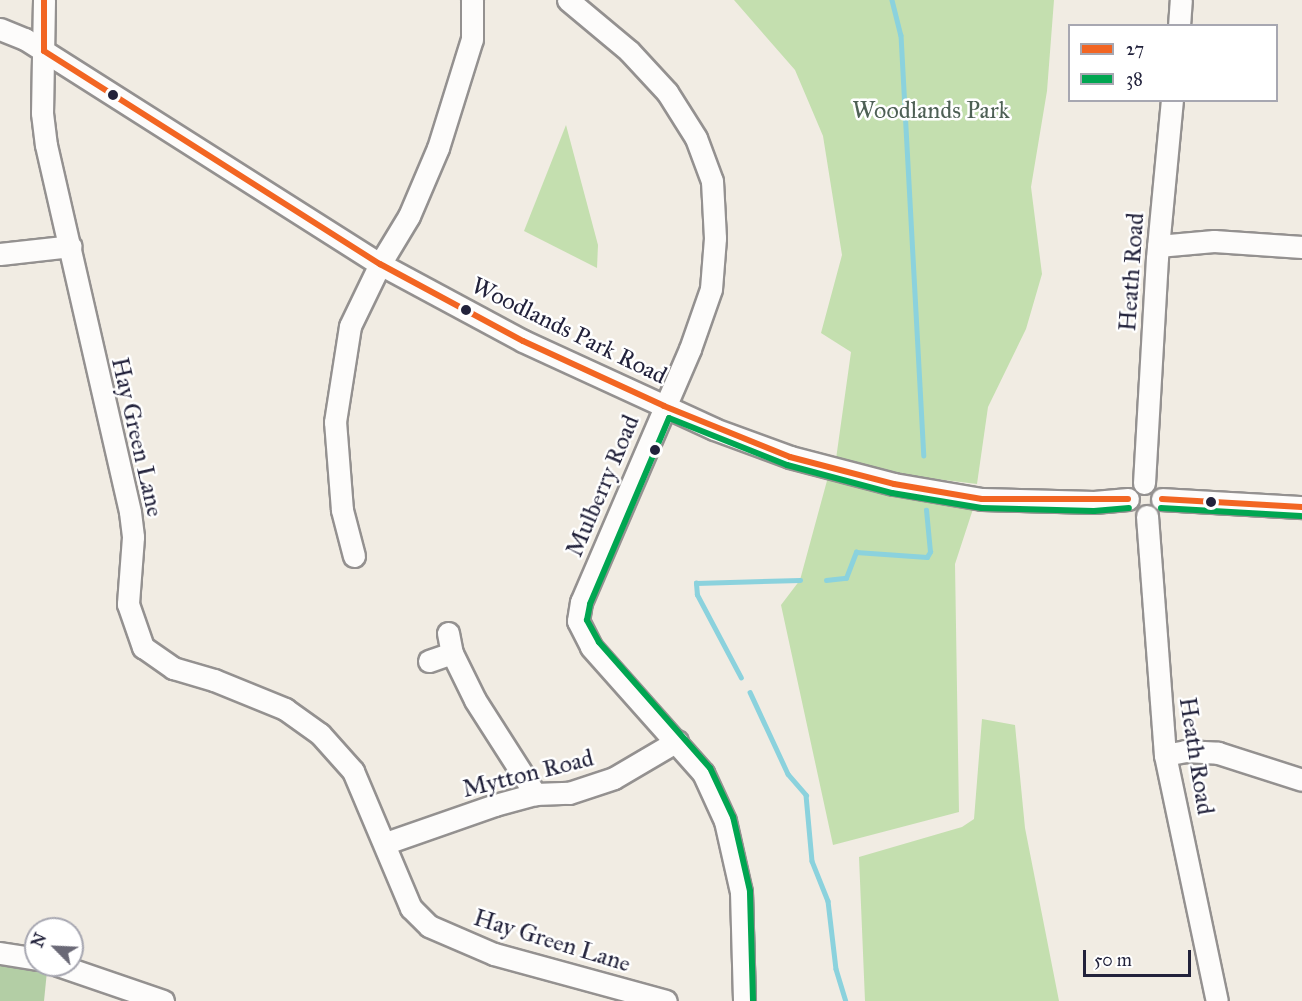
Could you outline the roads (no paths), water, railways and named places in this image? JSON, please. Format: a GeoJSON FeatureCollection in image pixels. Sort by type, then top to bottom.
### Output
{"type":"FeatureCollection","features":[{"type":"Feature","properties":{"kind":"street","name":"Hay Green Lane"},"geometry":{"type":"LineString","coordinates":[[44,0],[45,134],[71,246],[83,319],[130,512],[133,537],[128,604],[143,647],[173,668],[278,706],[320,734],[353,771],[386,843],[411,908],[429,926],[494,954],[666,1001]]}},
{"type":"Feature","properties":{"kind":"street"},"geometry":{"type":"LineString","coordinates":[[354,556],[342,510],[335,422],[350,326],[380,264],[409,216],[438,148],[472,39],[472,0]]}},
{"type":"Feature","properties":{"kind":"street","name":"Mulberry Road"},"geometry":{"type":"LineString","coordinates":[[568,0],[629,51],[667,92],[696,138],[712,181],[715,237],[711,289],[690,349],[581,602],[578,621],[591,647],[677,741],[703,773],[725,821],[741,892],[744,1001]]}},
{"type":"Feature","properties":{"kind":"street"},"geometry":{"type":"LineString","coordinates":[[1179,24],[1181,0]]}},
{"type":"Feature","properties":{"kind":"street","name":"Woodlands Park Road"},"geometry":{"type":"LineString","coordinates":[[0,29],[44,51],[380,264],[523,341],[664,406],[790,457],[894,484],[982,499],[1094,502],[1128,499]]}},
{"type":"Feature","properties":{"kind":"street","name":"Heath Road"},"geometry":{"type":"LineString","coordinates":[[1144,483],[1158,246],[1172,102]]}},
{"type":"Feature","properties":{"kind":"street"},"geometry":{"type":"LineString","coordinates":[[1158,246],[1214,241],[1302,247]]}},
{"type":"Feature","properties":{"kind":"street"},"geometry":{"type":"LineString","coordinates":[[0,254],[71,246]]}},
{"type":"Feature","properties":{"kind":"street"},"geometry":{"type":"LineString","coordinates":[[1144,483],[1157,488],[1162,499],[1160,508],[1147,516],[1136,513],[1128,499],[1132,490],[1144,483]]}},
{"type":"Feature","properties":{"kind":"street"},"geometry":{"type":"LineString","coordinates":[[1162,499],[1302,507]]}},
{"type":"Feature","properties":{"kind":"street","name":"Heath Road"},"geometry":{"type":"LineString","coordinates":[[1147,516],[1165,754],[1217,1001]]}},
{"type":"Feature","properties":{"kind":"street"},"geometry":{"type":"LineString","coordinates":[[429,660],[450,643],[475,700],[536,794]]}},
{"type":"Feature","properties":{"kind":"street","name":"Mytton Road"},"geometry":{"type":"LineString","coordinates":[[386,843],[536,794],[569,793],[614,778],[677,741]]}},
{"type":"Feature","properties":{"kind":"street"},"geometry":{"type":"LineString","coordinates":[[1165,754],[1185,751],[1218,753],[1302,780]]}},
{"type":"Feature","properties":{"kind":"street"},"geometry":{"type":"LineString","coordinates":[[0,953],[24,957]]}},
{"type":"Feature","properties":{"kind":"street"},"geometry":{"type":"LineString","coordinates":[[84,974],[163,1001]]}},
{"type":"Feature","properties":{"kind":"waterway"},"geometry":{"type":"LineString","coordinates":[[892,0],[901,35],[924,455]]}},
{"type":"Feature","properties":{"kind":"waterway"},"geometry":{"type":"LineString","coordinates":[[826,580],[846,578],[856,552],[927,557],[930,552],[926,510]]}},
{"type":"Feature","properties":{"kind":"waterway"},"geometry":{"type":"LineString","coordinates":[[741,678],[697,595],[696,583],[800,580]]}},
{"type":"Feature","properties":{"kind":"waterway"},"geometry":{"type":"LineString","coordinates":[[750,692],[788,774],[806,795],[812,861],[828,901],[836,969],[846,1001]]}},
{"type":"Feature","properties":{"kind":"park label","name":"Woodlands Park"},"geometry":{"type":"Point","coordinates":[931,111]}}]}
